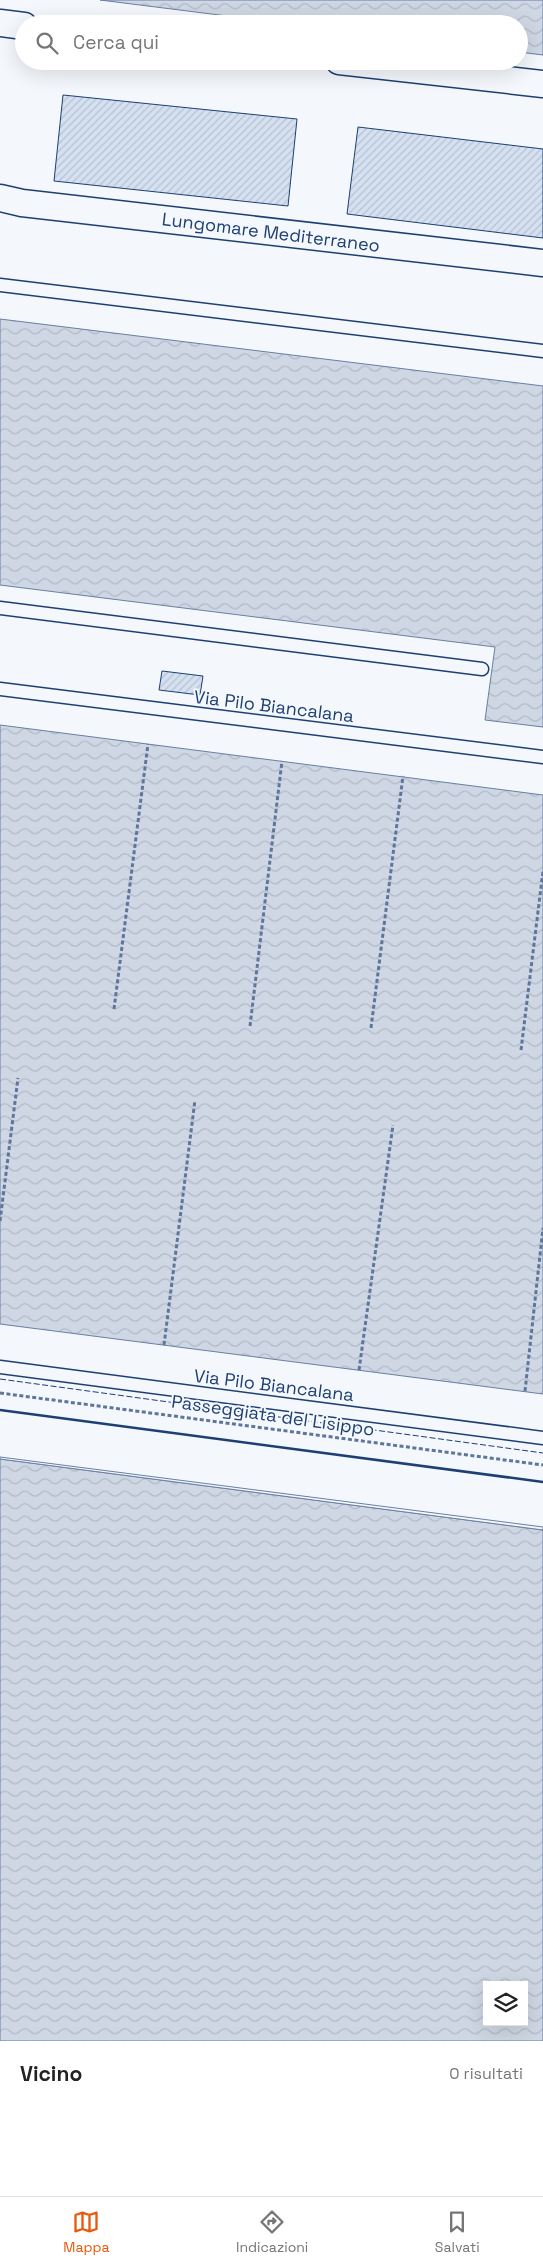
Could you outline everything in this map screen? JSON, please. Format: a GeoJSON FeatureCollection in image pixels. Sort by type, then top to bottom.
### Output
{"type":"FeatureCollection","features":[{"type":"Feature","properties":{"kind":"street"},"geometry":{"type":"LineString","coordinates":[[0,23],[15,25]]}},
{"type":"Feature","properties":{"kind":"street"},"geometry":{"type":"LineString","coordinates":[[419,70],[543,84]]}},
{"type":"Feature","properties":{"kind":"street","name":"Lungomare Mediterraneo"},"geometry":{"type":"LineString","coordinates":[[0,198],[22,203],[543,263]]}},
{"type":"Feature","properties":{"kind":"lane"},"geometry":{"type":"LineString","coordinates":[[0,285],[543,352]]}},
{"type":"Feature","properties":{"kind":"lane"},"geometry":{"type":"LineString","coordinates":[[0,608],[482,669]]}},
{"type":"Feature","properties":{"kind":"lane","name":"Via Pilo Biancalana"},"geometry":{"type":"LineString","coordinates":[[0,689],[543,757]]}},
{"type":"Feature","properties":{"kind":"lane","name":"Via Pilo Biancalana"},"geometry":{"type":"LineString","coordinates":[[0,1367],[543,1438]]}},
{"type":"Feature","properties":{"kind":"path"},"geometry":{"type":"LineString","coordinates":[[114,1008],[148,744]]}},
{"type":"Feature","properties":{"kind":"path"},"geometry":{"type":"LineString","coordinates":[[250,1026],[282,761]]}},
{"type":"Feature","properties":{"kind":"path"},"geometry":{"type":"LineString","coordinates":[[371,1028],[403,776]]}},
{"type":"Feature","properties":{"kind":"path"},"geometry":{"type":"LineString","coordinates":[[521,1050],[543,871]]}},
{"type":"Feature","properties":{"kind":"path"},"geometry":{"type":"LineString","coordinates":[[0,1221],[18,1078]]}},
{"type":"Feature","properties":{"kind":"path"},"geometry":{"type":"LineString","coordinates":[[164,1345],[195,1100]]}},
{"type":"Feature","properties":{"kind":"path"},"geometry":{"type":"LineString","coordinates":[[359,1370],[393,1125]]}},
{"type":"Feature","properties":{"kind":"path"},"geometry":{"type":"LineString","coordinates":[[525,1391],[543,1228]]}},
{"type":"Feature","properties":{"kind":"path","name":"Passeggiata del Lisippo"},"geometry":{"type":"LineString","coordinates":[[0,1393],[543,1465]]}},
{"type":"Feature","properties":{"kind":"water"},"geometry":{"type":"Polygon","coordinates":[[[100,0],[543,0],[543,55],[528,53],[528,15],[219,15],[100,0]]]}},
{"type":"Feature","properties":{"kind":"water"},"geometry":{"type":"Polygon","coordinates":[[[0,319],[543,386],[543,727],[485,720],[495,647],[0,585],[0,319]]]}},
{"type":"Feature","properties":{"kind":"water"},"geometry":{"type":"Polygon","coordinates":[[[0,725],[543,795],[543,1394],[0,1324],[0,725]]]}},
{"type":"Feature","properties":{"kind":"water"},"geometry":{"type":"Polygon","coordinates":[[[0,1459],[543,1530],[543,2041],[0,2041],[0,1459]]]}},
{"type":"Feature","properties":{"kind":"pier"},"geometry":{"type":"Polygon","coordinates":[[[0,1457],[543,1527],[543,1530],[0,1459],[0,1457]]]}},
{"type":"Feature","properties":{"kind":"building"},"geometry":{"type":"Polygon","coordinates":[[[63,95],[297,119],[288,206],[54,181],[63,95]]]}},
{"type":"Feature","properties":{"kind":"building"},"geometry":{"type":"Polygon","coordinates":[[[358,127],[543,149],[543,238],[347,214],[358,127]]]}},
{"type":"Feature","properties":{"kind":"building"},"geometry":{"type":"Polygon","coordinates":[[[162,671],[203,676],[200,695],[159,690],[162,671]]]}},
{"type":"Feature","properties":{"kind":"fence"},"geometry":{"type":"LineString","coordinates":[[0,1379],[543,1453]]}},
{"type":"Feature","properties":{"kind":"wall"},"geometry":{"type":"LineString","coordinates":[[0,1410],[543,1482]]}}]}
